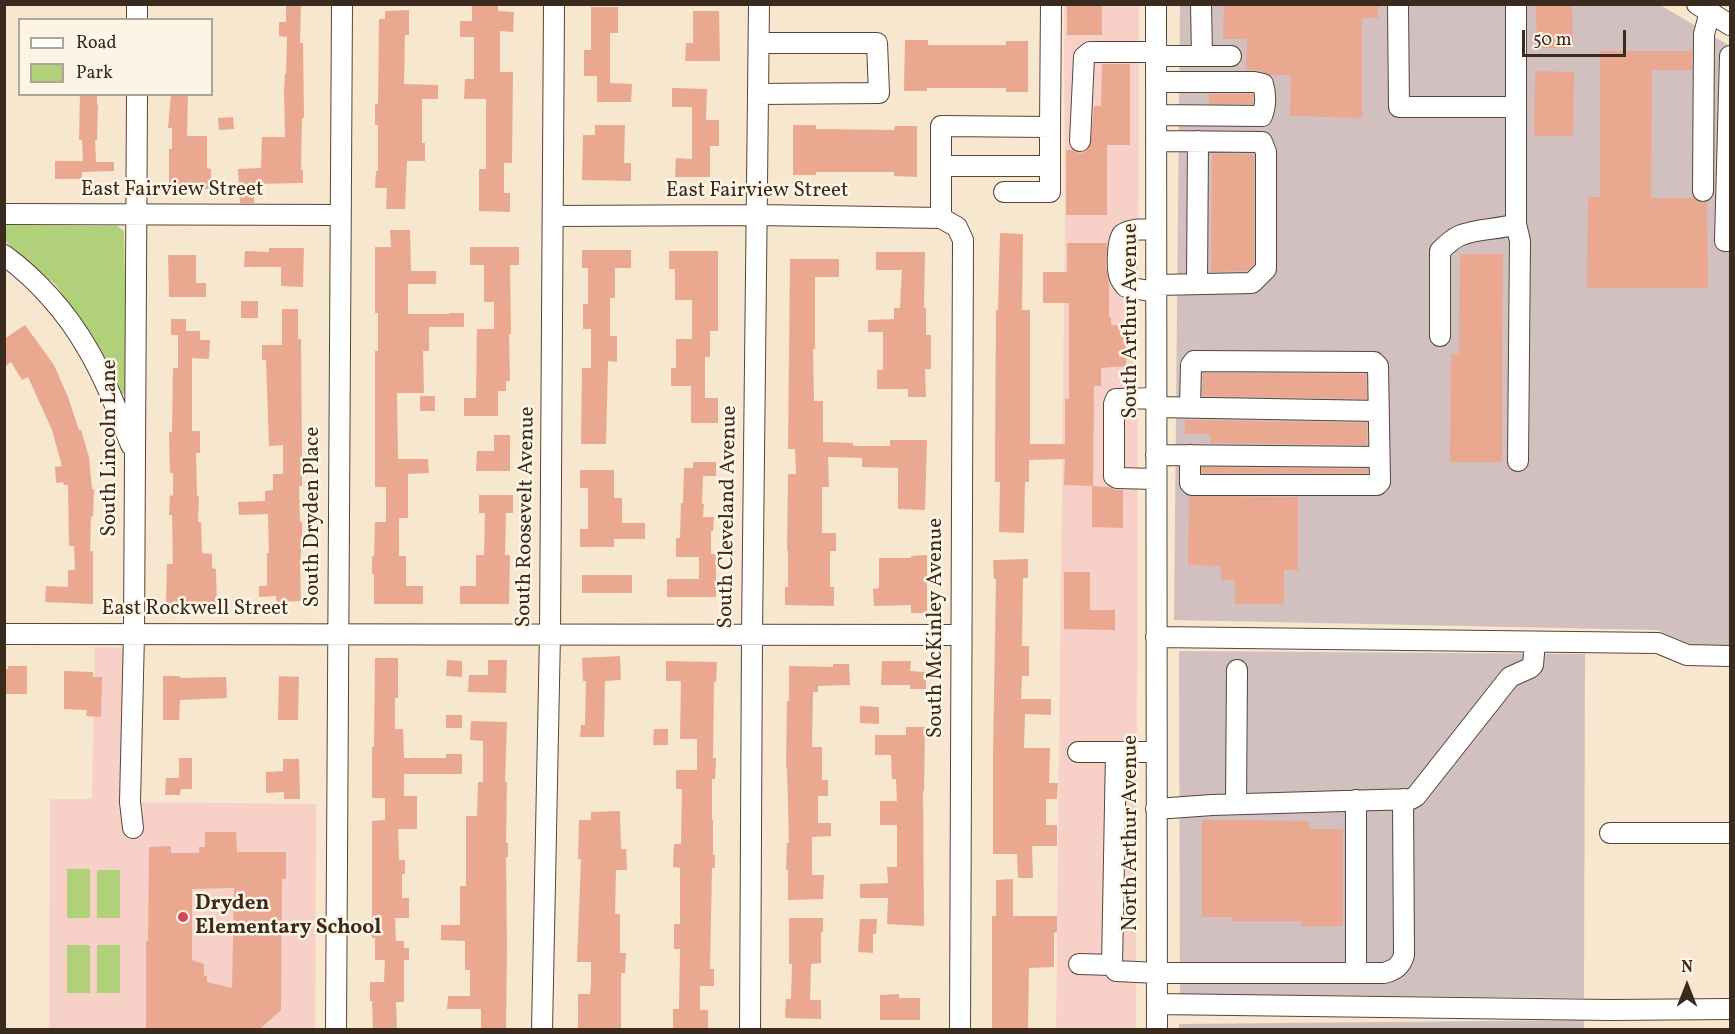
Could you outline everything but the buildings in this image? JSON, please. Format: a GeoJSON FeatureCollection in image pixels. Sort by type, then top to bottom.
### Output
{"type":"FeatureCollection","features":[{"type":"Feature","properties":{"kind":"street","name":"South Dryden Place"},"geometry":{"type":"LineString","coordinates":[[336,1029],[342,4]]}},
{"type":"Feature","properties":{"kind":"street","name":"South Roosevelt Avenue"},"geometry":{"type":"LineString","coordinates":[[542,1029],[550,634],[554,4]]}},
{"type":"Feature","properties":{"kind":"street","name":"South Cleveland Avenue"},"geometry":{"type":"LineString","coordinates":[[750,1029],[759,4]]}},
{"type":"Feature","properties":{"kind":"street"},"geometry":{"type":"LineString","coordinates":[[1004,192],[1050,192],[1051,4]]}},
{"type":"Feature","properties":{"kind":"street","name":"South Arthur Avenue"},"geometry":{"type":"LineString","coordinates":[[1155,637],[1156,4]]}},
{"type":"Feature","properties":{"kind":"street"},"geometry":{"type":"LineString","coordinates":[[1201,4],[1202,56]]}},
{"type":"Feature","properties":{"kind":"street"},"geometry":{"type":"LineString","coordinates":[[1398,4],[1399,107],[1516,107]]}},
{"type":"Feature","properties":{"kind":"street"},"geometry":{"type":"LineString","coordinates":[[1516,4],[1516,224],[1520,241],[1518,461]]}},
{"type":"Feature","properties":{"kind":"street"},"geometry":{"type":"LineString","coordinates":[[1703,8],[1731,25]]}},
{"type":"Feature","properties":{"kind":"street"},"geometry":{"type":"LineString","coordinates":[[1703,8],[1703,191]]}},
{"type":"Feature","properties":{"kind":"street"},"geometry":{"type":"LineString","coordinates":[[758,94],[879,93],[878,43],[759,43]]}},
{"type":"Feature","properties":{"kind":"street"},"geometry":{"type":"LineString","coordinates":[[1080,141],[1084,57],[1090,52],[1231,56]]}},
{"type":"Feature","properties":{"kind":"street"},"geometry":{"type":"LineString","coordinates":[[1731,56],[1725,241],[1731,241]]}},
{"type":"Feature","properties":{"kind":"street"},"geometry":{"type":"LineString","coordinates":[[1156,82],[1254,82],[1263,84],[1265,93],[1262,116],[1156,116]]}},
{"type":"Feature","properties":{"kind":"street","name":"South Lincoln Lane"},"geometry":{"type":"LineString","coordinates":[[133,828],[130,802],[134,634],[137,96]]}},
{"type":"Feature","properties":{"kind":"street","name":"South McKinley Avenue"},"geometry":{"type":"LineString","coordinates":[[960,1029],[963,240],[949,223],[941,166],[941,126],[1050,127]]}},
{"type":"Feature","properties":{"kind":"street"},"geometry":{"type":"LineString","coordinates":[[1156,141],[1262,142],[1266,152],[1266,269],[1252,283],[1197,284],[1156,289],[1126,287],[1119,275],[1119,239],[1122,234],[1132,231],[1156,229]]}},
{"type":"Feature","properties":{"kind":"street"},"geometry":{"type":"LineString","coordinates":[[1197,284],[1198,141]]}},
{"type":"Feature","properties":{"kind":"street"},"geometry":{"type":"LineString","coordinates":[[941,166],[1050,166]]}},
{"type":"Feature","properties":{"kind":"street","name":"East Fairview Street"},"geometry":{"type":"LineString","coordinates":[[4,214],[339,215]]}},
{"type":"Feature","properties":{"kind":"street","name":"East Fairview Street"},"geometry":{"type":"LineString","coordinates":[[554,216],[757,214],[949,223]]}},
{"type":"Feature","properties":{"kind":"street"},"geometry":{"type":"LineString","coordinates":[[1440,336],[1440,251],[1457,236],[1516,224]]}},
{"type":"Feature","properties":{"kind":"street"},"geometry":{"type":"LineString","coordinates":[[4,255],[38,283],[87,348],[135,453]]}},
{"type":"Feature","properties":{"kind":"street"},"geometry":{"type":"LineString","coordinates":[[1190,407],[1191,365],[1194,361],[1374,362],[1378,366],[1380,482],[1377,485],[1198,486],[1190,483],[1190,455]]}},
{"type":"Feature","properties":{"kind":"street"},"geometry":{"type":"LineString","coordinates":[[1156,479],[1114,476],[1114,404],[1116,399],[1190,407],[1379,411]]}},
{"type":"Feature","properties":{"kind":"street"},"geometry":{"type":"LineString","coordinates":[[1156,455],[1379,457]]}},
{"type":"Feature","properties":{"kind":"street","name":"East Rockwell Street"},"geometry":{"type":"LineString","coordinates":[[4,634],[961,635]]}},
{"type":"Feature","properties":{"kind":"street"},"geometry":{"type":"LineString","coordinates":[[1155,637],[1659,643],[1687,655],[1731,656]]}},
{"type":"Feature","properties":{"kind":"street","name":"North Arthur Avenue"},"geometry":{"type":"LineString","coordinates":[[1155,637],[1157,1029]]}},
{"type":"Feature","properties":{"kind":"street"},"geometry":{"type":"LineString","coordinates":[[1156,809],[1236,804],[1411,799],[1416,796],[1510,677],[1533,665],[1535,642]]}},
{"type":"Feature","properties":{"kind":"street"},"geometry":{"type":"LineString","coordinates":[[1236,804],[1237,670]]}},
{"type":"Feature","properties":{"kind":"street"},"geometry":{"type":"LineString","coordinates":[[1078,752],[1156,752]]}},
{"type":"Feature","properties":{"kind":"street"},"geometry":{"type":"LineString","coordinates":[[1116,752],[1112,964],[1116,971],[1384,974],[1395,970],[1402,962],[1404,955],[1403,799]]}},
{"type":"Feature","properties":{"kind":"street"},"geometry":{"type":"LineString","coordinates":[[1356,800],[1356,974]]}},
{"type":"Feature","properties":{"kind":"street"},"geometry":{"type":"LineString","coordinates":[[1610,833],[1731,833]]}},
{"type":"Feature","properties":{"kind":"street"},"geometry":{"type":"LineString","coordinates":[[1079,964],[1112,964]]}},
{"type":"Feature","properties":{"kind":"street"},"geometry":{"type":"LineString","coordinates":[[1157,1004],[1610,1010],[1731,1009]]}},
{"type":"Feature","properties":{"kind":"shaded area"},"geometry":{"type":"Polygon","coordinates":[[[1064,5],[1139,5],[1136,1029],[1056,1029],[1065,217],[1064,5]]]}},
{"type":"Feature","properties":{"kind":"shaded area"},"geometry":{"type":"Polygon","coordinates":[[[1180,5],[1660,5],[1730,46],[1730,648],[1695,646],[1657,630],[1174,620],[1180,5]]]}},
{"type":"Feature","properties":{"kind":"shaded area","name":"Dryden Elementary School"},"geometry":{"type":"Polygon","coordinates":[[[95,647],[125,648],[127,802],[316,804],[315,1029],[49,1030],[50,799],[92,799],[95,647]]]}},
{"type":"Feature","properties":{"kind":"shaded area"},"geometry":{"type":"Polygon","coordinates":[[[1179,651],[1585,654],[1584,998],[1180,994],[1179,651]]]}},
{"type":"Feature","properties":{"kind":"shaded area"},"geometry":{"type":"Polygon","coordinates":[[[1584,1020],[1584,1030],[1179,1029],[1179,1024],[1584,1020]]]}},
{"type":"Feature","properties":{"kind":"green space"},"geometry":{"type":"Polygon","coordinates":[[[5,225],[117,226],[124,231],[127,392],[121,395],[81,323],[56,285],[5,241],[5,225]]]}},
{"type":"Feature","properties":{"kind":"green space"},"geometry":{"type":"Polygon","coordinates":[[[67,869],[90,869],[90,918],[67,918],[67,869]]]}},
{"type":"Feature","properties":{"kind":"green space"},"geometry":{"type":"Polygon","coordinates":[[[97,870],[120,870],[120,918],[97,918],[97,870]]]}},
{"type":"Feature","properties":{"kind":"green space"},"geometry":{"type":"Polygon","coordinates":[[[67,945],[90,945],[90,993],[67,993],[67,945]]]}},
{"type":"Feature","properties":{"kind":"green space"},"geometry":{"type":"Polygon","coordinates":[[[97,945],[120,945],[120,993],[97,993],[97,945]]]}},
{"type":"Feature","properties":{"kind":"place","name":"Dryden Elementary School"},"geometry":{"type":"Point","coordinates":[183,917]}}]}
